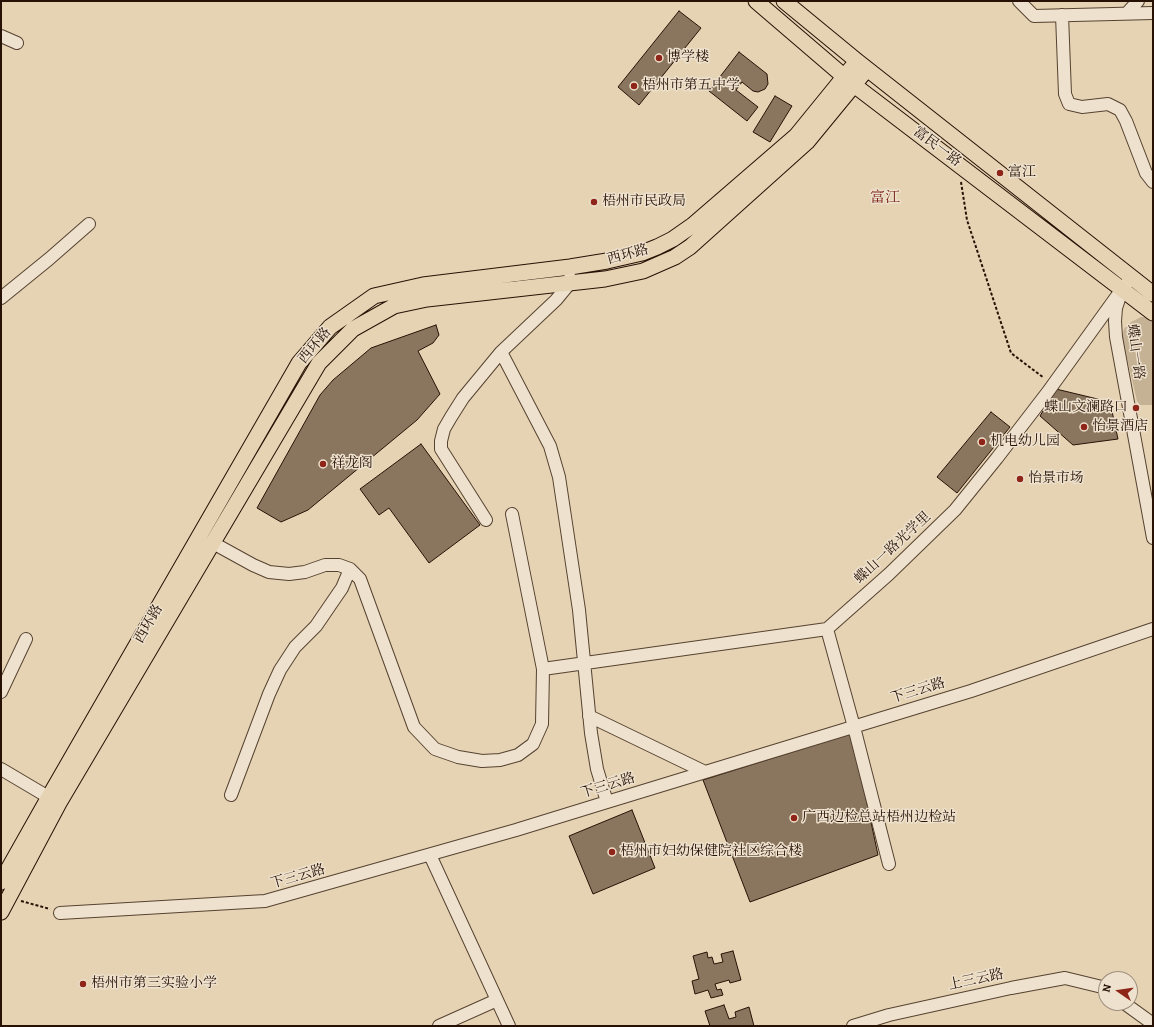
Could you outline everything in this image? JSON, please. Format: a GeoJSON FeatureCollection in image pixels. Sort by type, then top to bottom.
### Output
{"type":"FeatureCollection","features":[{"type":"Feature","properties":{"kind":"main road","name":"富民一路"},"geometry":{"type":"LineString","coordinates":[[756,1],[849,81],[1153,313]]}},
{"type":"Feature","properties":{"kind":"main road"},"geometry":{"type":"LineString","coordinates":[[784,1],[862,65],[1153,294]]}},
{"type":"Feature","properties":{"kind":"main road"},"geometry":{"type":"LineString","coordinates":[[849,81],[862,65]]}},
{"type":"Feature","properties":{"kind":"main road","name":"西环路"},"geometry":{"type":"LineString","coordinates":[[54,800],[299,363],[330,327],[374,296],[423,285],[570,267],[606,261],[642,253],[657,247],[693,225],[796,136],[849,81]]}},
{"type":"Feature","properties":{"kind":"main road","name":"西环路"},"geometry":{"type":"LineString","coordinates":[[1,882],[54,800],[213,543],[319,363],[353,329],[394,306],[427,299],[605,280],[643,271],[675,258],[690,247],[808,142],[849,81]]}},
{"type":"Feature","properties":{"kind":"main road"},"geometry":{"type":"LineString","coordinates":[[1,912],[54,800]]}},
{"type":"Feature","properties":{"kind":"street"},"geometry":{"type":"LineString","coordinates":[[1019,1],[1034,16],[1153,13]]}},
{"type":"Feature","properties":{"kind":"street"},"geometry":{"type":"LineString","coordinates":[[1127,13],[1138,1]]}},
{"type":"Feature","properties":{"kind":"street"},"geometry":{"type":"LineString","coordinates":[[1062,15],[1065,94],[1069,104],[1082,107],[1108,104],[1120,110],[1126,121],[1146,173],[1153,182]]}},
{"type":"Feature","properties":{"kind":"street"},"geometry":{"type":"LineString","coordinates":[[1,36],[16,43]]}},
{"type":"Feature","properties":{"kind":"street"},"geometry":{"type":"LineString","coordinates":[[1,298],[49,260],[89,224]]}},
{"type":"Feature","properties":{"kind":"street"},"geometry":{"type":"LineString","coordinates":[[486,520],[441,449],[441,441],[448,423],[463,398],[501,352],[556,300],[570,283],[570,267]]}},
{"type":"Feature","properties":{"kind":"street","name":"蝶山一路光学里"},"geometry":{"type":"LineString","coordinates":[[827,629],[889,574],[955,510],[1053,385],[1132,277]]}},
{"type":"Feature","properties":{"kind":"street","name":"蝶山一路"},"geometry":{"type":"LineString","coordinates":[[1122,289],[1116,308],[1116,337],[1153,538]]}},
{"type":"Feature","properties":{"kind":"street"},"geometry":{"type":"LineString","coordinates":[[501,352],[550,446],[559,477],[579,610],[591,733],[597,769],[607,802]]}},
{"type":"Feature","properties":{"kind":"street"},"geometry":{"type":"LineString","coordinates":[[213,543],[269,572],[289,574],[305,572],[325,565],[339,565],[350,570],[360,578],[414,727],[434,749],[458,757],[482,761],[500,760],[518,755],[533,744],[542,724],[543,669],[512,514]]}},
{"type":"Feature","properties":{"kind":"street"},"geometry":{"type":"LineString","coordinates":[[231,794],[269,694],[280,670],[295,648],[316,626],[342,588],[350,570]]}},
{"type":"Feature","properties":{"kind":"street"},"geometry":{"type":"LineString","coordinates":[[543,669],[827,629],[890,864]]}},
{"type":"Feature","properties":{"kind":"street","name":"下三云路"},"geometry":{"type":"LineString","coordinates":[[60,913],[265,901],[516,830],[971,690],[1153,629]]}},
{"type":"Feature","properties":{"kind":"street"},"geometry":{"type":"LineString","coordinates":[[2,687],[26,639]]}},
{"type":"Feature","properties":{"kind":"street"},"geometry":{"type":"LineString","coordinates":[[589,716],[705,772]]}},
{"type":"Feature","properties":{"kind":"street"},"geometry":{"type":"LineString","coordinates":[[1,769],[54,800]]}},
{"type":"Feature","properties":{"kind":"street"},"geometry":{"type":"LineString","coordinates":[[430,855],[509,1026]]}},
{"type":"Feature","properties":{"kind":"street","name":"上三云路"},"geometry":{"type":"LineString","coordinates":[[853,1026],[889,1015],[1065,978],[1098,986]]}},
{"type":"Feature","properties":{"kind":"street"},"geometry":{"type":"LineString","coordinates":[[439,1026],[497,1000]]}},
{"type":"Feature","properties":{"kind":"street"},"geometry":{"type":"LineString","coordinates":[[1131,1011],[1139,1021],[1153,1024]]}},
{"type":"Feature","properties":{"kind":"path"},"geometry":{"type":"LineString","coordinates":[[957,163],[967,220],[1012,353],[1053,385]]}},
{"type":"Feature","properties":{"kind":"path"},"geometry":{"type":"LineString","coordinates":[[9,897],[60,913]]}},
{"type":"Feature","properties":{"kind":"shaded area"},"geometry":{"type":"Polygon","coordinates":[[[1141,317],[1147,317],[1153,322],[1153,405],[1140,405],[1137,401],[1122,336],[1124,329],[1131,322],[1141,317]]]}},
{"type":"Feature","properties":{"kind":"building","name":"博学楼"},"geometry":{"type":"Polygon","coordinates":[[[679,11],[701,28],[639,105],[618,87],[679,11]]]}},
{"type":"Feature","properties":{"kind":"building"},"geometry":{"type":"Polygon","coordinates":[[[739,52],[767,74],[768,84],[765,89],[758,92],[753,91],[742,82],[736,90],[758,107],[747,121],[709,91],[739,52]]]}},
{"type":"Feature","properties":{"kind":"building"},"geometry":{"type":"Polygon","coordinates":[[[775,96],[792,106],[770,142],[753,132],[775,96]]]}},
{"type":"Feature","properties":{"kind":"building","name":"祥龙阁"},"geometry":{"type":"Polygon","coordinates":[[[436,325],[439,335],[433,343],[418,351],[440,394],[417,420],[308,510],[281,522],[257,508],[320,395],[333,380],[371,348],[436,325]]]}},
{"type":"Feature","properties":{"kind":"building","name":"怡景酒店"},"geometry":{"type":"Polygon","coordinates":[[[1056,389],[1110,402],[1118,439],[1073,445],[1040,416],[1056,389]]]}},
{"type":"Feature","properties":{"kind":"building"},"geometry":{"type":"Polygon","coordinates":[[[991,412],[1010,427],[957,493],[937,477],[991,412]]]}},
{"type":"Feature","properties":{"kind":"building"},"geometry":{"type":"Polygon","coordinates":[[[421,444],[480,525],[429,563],[389,508],[379,515],[360,489],[421,444]]]}},
{"type":"Feature","properties":{"kind":"building","name":"广西边检总站梧州边检站"},"geometry":{"type":"Polygon","coordinates":[[[852,733],[878,855],[750,902],[703,780],[852,733]]]}},
{"type":"Feature","properties":{"kind":"building","name":"梧州市妇幼保健院社区综合楼"},"geometry":{"type":"Polygon","coordinates":[[[632,810],[655,868],[593,894],[569,836],[632,810]]]}},
{"type":"Feature","properties":{"kind":"building"},"geometry":{"type":"Polygon","coordinates":[[[733,951],[741,980],[730,983],[729,980],[715,984],[717,990],[721,989],[723,995],[711,998],[708,990],[695,994],[692,981],[699,979],[693,956],[707,952],[708,958],[712,957],[714,964],[723,962],[721,954],[733,951]]]}},
{"type":"Feature","properties":{"kind":"building"},"geometry":{"type":"Polygon","coordinates":[[[724,1005],[729,1019],[736,1017],[735,1012],[749,1007],[754,1026],[710,1026],[705,1011],[724,1005]]]}},
{"type":"Feature","properties":{"kind":"place","name":"博学楼"},"geometry":{"type":"Point","coordinates":[659,58]}},
{"type":"Feature","properties":{"kind":"place","name":"梧州市第五中学"},"geometry":{"type":"Point","coordinates":[634,86]}},
{"type":"Feature","properties":{"kind":"place","name":"富江"},"geometry":{"type":"Point","coordinates":[1000,173]}},
{"type":"Feature","properties":{"kind":"place","name":"梧州市民政局"},"geometry":{"type":"Point","coordinates":[594,202]}},
{"type":"Feature","properties":{"kind":"place","name":"蝶山文澜路口"},"geometry":{"type":"Point","coordinates":[1136,408]}},
{"type":"Feature","properties":{"kind":"place","name":"怡景酒店"},"geometry":{"type":"Point","coordinates":[1084,427]}},
{"type":"Feature","properties":{"kind":"place","name":"机电幼儿园"},"geometry":{"type":"Point","coordinates":[982,442]}},
{"type":"Feature","properties":{"kind":"place","name":"祥龙阁"},"geometry":{"type":"Point","coordinates":[323,464]}},
{"type":"Feature","properties":{"kind":"place","name":"怡景市场"},"geometry":{"type":"Point","coordinates":[1020,479]}},
{"type":"Feature","properties":{"kind":"place","name":"广西边检总站梧州边检站"},"geometry":{"type":"Point","coordinates":[794,818]}},
{"type":"Feature","properties":{"kind":"place","name":"梧州市妇幼保健院社区综合楼"},"geometry":{"type":"Point","coordinates":[612,852]}},
{"type":"Feature","properties":{"kind":"place","name":"梧州市第三实验小学"},"geometry":{"type":"Point","coordinates":[83,984]}},
{"type":"Feature","properties":{"kind":"district","name":"富江"},"geometry":{"type":"Point","coordinates":[885,198]}}]}
